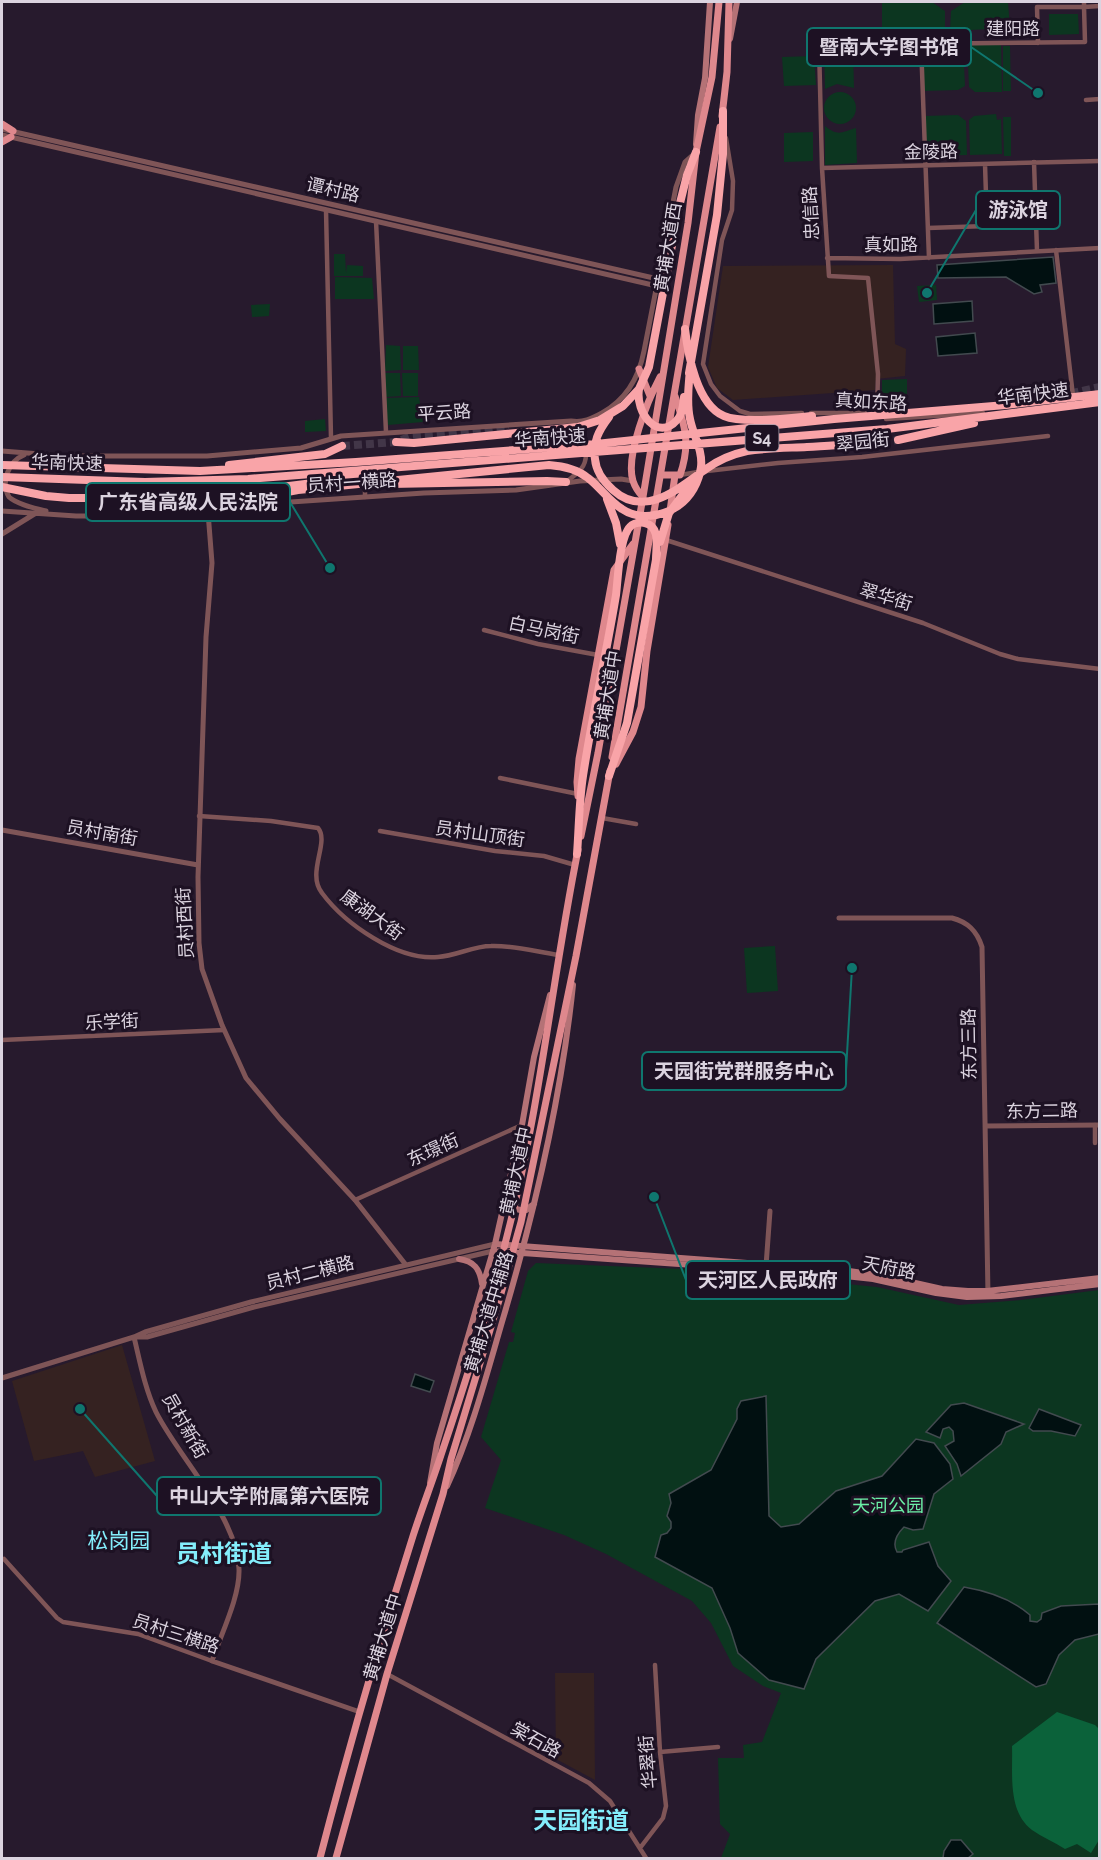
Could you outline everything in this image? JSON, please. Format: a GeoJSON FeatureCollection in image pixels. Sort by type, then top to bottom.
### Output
{"type":"FeatureCollection","features":[{"type":"Feature","properties":{"kind":"highway"},"geometry":{"type":"LineString","coordinates":[[696,152],[680,203],[652,358],[639,389],[638,403],[645,418],[657,426],[672,424],[681,412],[720,194],[723,111]]}},
{"type":"Feature","properties":{"kind":"highway"},"geometry":{"type":"LineString","coordinates":[[685,329],[691,363],[701,392],[721,415],[735,418],[776,418],[912,412]]}},
{"type":"Feature","properties":{"kind":"highway"},"geometry":{"type":"LineString","coordinates":[[2,487],[46,496],[134,498],[191,504],[239,501],[298,489],[544,464],[561,466],[589,478],[621,509],[642,516],[658,514],[681,504],[692,492],[699,479],[702,461],[688,408],[690,368]]}},
{"type":"Feature","properties":{"kind":"highway"},"geometry":{"type":"LineString","coordinates":[[396,442],[414,443],[572,428],[593,423],[613,412],[623,406],[639,389]]}},
{"type":"Feature","properties":{"kind":"highway","name":"华南快速"},"geometry":{"type":"LineString","coordinates":[[2,477],[145,482],[249,479],[1100,394]]}},
{"type":"Feature","properties":{"kind":"highway","name":"华南快速"},"geometry":{"type":"LineString","coordinates":[[2,465],[219,470],[422,461],[887,429],[1100,402]]}},
{"type":"Feature","properties":{"kind":"highway"},"geometry":{"type":"LineString","coordinates":[[898,440],[951,428],[1045,413],[1076,405]]}},
{"type":"Feature","properties":{"kind":"highway"},"geometry":{"type":"LineString","coordinates":[[613,412],[598,434],[594,454],[596,466],[600,476],[614,492],[632,500],[653,501],[670,494],[718,462],[745,452],[870,443]]}},
{"type":"Feature","properties":{"kind":"highway"},"geometry":{"type":"LineString","coordinates":[[145,470],[206,468],[325,454],[342,446]]}},
{"type":"Feature","properties":{"kind":"highway"},"geometry":{"type":"LineString","coordinates":[[199,494],[240,492],[378,475],[422,461]]}},
{"type":"Feature","properties":{"kind":"highway"},"geometry":{"type":"LineString","coordinates":[[609,776],[627,723],[656,559],[669,513],[694,479]]}},
{"type":"Feature","properties":{"kind":"highway"},"geometry":{"type":"LineString","coordinates":[[365,483],[411,485],[566,482]]}},
{"type":"Feature","properties":{"kind":"highway"},"geometry":{"type":"LineString","coordinates":[[602,491],[613,512],[619,533],[616,593]]}},
{"type":"Feature","properties":{"kind":"highway"},"geometry":{"type":"LineString","coordinates":[[134,517],[164,499],[185,494]]}},
{"type":"Feature","properties":{"kind":"highway"},"geometry":{"type":"LineString","coordinates":[[577,854],[585,764],[616,593],[623,540],[629,527],[642,523],[648,524],[653,529],[657,538],[656,559]]}},
{"type":"Feature","properties":{"kind":"main road"},"geometry":{"type":"LineString","coordinates":[[696,152],[696,129],[706,68],[710,2]]}},
{"type":"Feature","properties":{"kind":"main road","name":"黄埔大道西"},"geometry":{"type":"LineString","coordinates":[[643,497],[688,224],[696,152],[713,70],[719,2]]}},
{"type":"Feature","properties":{"kind":"main road","name":"黄埔大道西"},"geometry":{"type":"LineString","coordinates":[[661,475],[723,111],[729,2]]}},
{"type":"Feature","properties":{"kind":"main road"},"geometry":{"type":"LineString","coordinates":[[728,51],[737,2]]}},
{"type":"Feature","properties":{"kind":"main road"},"geometry":{"type":"LineString","coordinates":[[2,127],[12,134],[2,142]]}},
{"type":"Feature","properties":{"kind":"main road"},"geometry":{"type":"LineString","coordinates":[[639,369],[650,396]]}},
{"type":"Feature","properties":{"kind":"main road"},"geometry":{"type":"LineString","coordinates":[[643,497],[633,481],[632,466],[639,430],[650,396],[664,369]]}},
{"type":"Feature","properties":{"kind":"main road"},"geometry":{"type":"LineString","coordinates":[[609,776],[636,725],[644,689],[647,651],[666,540],[678,475],[685,456],[687,438],[674,394]]}},
{"type":"Feature","properties":{"kind":"main road"},"geometry":{"type":"LineString","coordinates":[[661,475],[678,475]]}},
{"type":"Feature","properties":{"kind":"main road","name":"黄埔大道中"},"geometry":{"type":"LineString","coordinates":[[336,1858],[387,1674],[443,1494],[517,1238],[576,956],[661,475]]}},
{"type":"Feature","properties":{"kind":"main road","name":"黄埔大道中"},"geometry":{"type":"LineString","coordinates":[[320,1858],[402,1572],[471,1360],[504,1248],[529,1142],[549,1031],[555,977],[598,753],[643,497]]}},
{"type":"Feature","properties":{"kind":"main road"},"geometry":{"type":"LineString","coordinates":[[580,809],[579,759],[614,570],[635,542]]}},
{"type":"Feature","properties":{"kind":"main road","name":"黄埔大道中辅路"},"geometry":{"type":"LineString","coordinates":[[443,1494],[466,1442],[523,1253],[536,1202],[563,1062],[576,956]]}},
{"type":"Feature","properties":{"kind":"main road","name":"黄埔大道中辅路"},"geometry":{"type":"LineString","coordinates":[[429,1489],[434,1453],[494,1248],[522,1125],[534,1057],[555,977]]}},
{"type":"Feature","properties":{"kind":"main road"},"geometry":{"type":"LineString","coordinates":[[507,1195],[510,1204],[517,1210],[526,1210],[536,1202]]}},
{"type":"Feature","properties":{"kind":"main road","name":"天府路"},"geometry":{"type":"LineString","coordinates":[[494,1248],[525,1245],[766,1267],[862,1278],[944,1295],[988,1294],[1100,1284]]}},
{"type":"Feature","properties":{"kind":"main road","name":"天府路"},"geometry":{"type":"LineString","coordinates":[[494,1248],[523,1253],[766,1267]]}},
{"type":"Feature","properties":{"kind":"main road"},"geometry":{"type":"LineString","coordinates":[[459,1259],[474,1264],[481,1275],[482,1288]]}},
{"type":"Feature","properties":{"kind":"main road","name":"天府路"},"geometry":{"type":"LineString","coordinates":[[988,1294],[1100,1278]]}},
{"type":"Feature","properties":{"kind":"main road"},"geometry":{"type":"LineString","coordinates":[[477,1304],[488,1297],[495,1298],[502,1303],[505,1313]]}},
{"type":"Feature","properties":{"kind":"street"},"geometry":{"type":"LineString","coordinates":[[1038,43],[1037,7],[1084,4],[1100,6]]}},
{"type":"Feature","properties":{"kind":"street","name":"建阳路"},"geometry":{"type":"LineString","coordinates":[[822,168],[819,45],[1085,42],[1084,4]]}},
{"type":"Feature","properties":{"kind":"street"},"geometry":{"type":"LineString","coordinates":[[921,44],[929,258]]}},
{"type":"Feature","properties":{"kind":"street"},"geometry":{"type":"LineString","coordinates":[[1086,100],[1100,99]]}},
{"type":"Feature","properties":{"kind":"street"},"geometry":{"type":"LineString","coordinates":[[724,129],[731,159],[733,198]]}},
{"type":"Feature","properties":{"kind":"street","name":"谭村路"},"geometry":{"type":"LineString","coordinates":[[2,135],[12,134],[657,283]]}},
{"type":"Feature","properties":{"kind":"street","name":"谭村路"},"geometry":{"type":"LineString","coordinates":[[12,134],[326,210],[657,283]]}},
{"type":"Feature","properties":{"kind":"street","name":"平云路"},"geometry":{"type":"LineString","coordinates":[[2,451],[26,454],[129,457],[207,456],[301,448],[331,438],[386,432],[570,421],[580,423],[611,408],[627,392],[639,369],[672,205],[687,158],[696,152]]}},
{"type":"Feature","properties":{"kind":"street","name":"金陵路"},"geometry":{"type":"LineString","coordinates":[[822,168],[1100,161]]}},
{"type":"Feature","properties":{"kind":"street"},"geometry":{"type":"LineString","coordinates":[[1034,162],[1037,251]]}},
{"type":"Feature","properties":{"kind":"street"},"geometry":{"type":"LineString","coordinates":[[928,228],[987,226],[986,164]]}},
{"type":"Feature","properties":{"kind":"street","name":"忠信路"},"geometry":{"type":"LineString","coordinates":[[822,168],[827,258]]}},
{"type":"Feature","properties":{"kind":"street"},"geometry":{"type":"LineString","coordinates":[[720,194],[729,191],[733,198]]}},
{"type":"Feature","properties":{"kind":"street","name":"真如东路"},"geometry":{"type":"LineString","coordinates":[[733,198],[732,210],[724,231],[703,363],[711,384],[720,396],[740,411],[750,414],[877,412],[885,419],[1040,410],[1076,405]]}},
{"type":"Feature","properties":{"kind":"street"},"geometry":{"type":"LineString","coordinates":[[326,210],[331,438]]}},
{"type":"Feature","properties":{"kind":"street"},"geometry":{"type":"LineString","coordinates":[[376,221],[386,432]]}},
{"type":"Feature","properties":{"kind":"street","name":"真如路"},"geometry":{"type":"LineString","coordinates":[[827,258],[929,258],[1100,248]]}},
{"type":"Feature","properties":{"kind":"street"},"geometry":{"type":"LineString","coordinates":[[1056,250],[1076,405]]}},
{"type":"Feature","properties":{"kind":"street"},"geometry":{"type":"LineString","coordinates":[[827,258],[829,276],[868,278],[878,374],[877,412]]}},
{"type":"Feature","properties":{"kind":"street"},"geometry":{"type":"LineString","coordinates":[[566,482],[585,463],[586,452],[580,433],[570,421]]}},
{"type":"Feature","properties":{"kind":"street","name":"翠园街"},"geometry":{"type":"LineString","coordinates":[[678,475],[1048,436]]}},
{"type":"Feature","properties":{"kind":"street"},"geometry":{"type":"LineString","coordinates":[[26,454],[14,460],[6,469],[5,492],[14,500],[57,514]]}},
{"type":"Feature","properties":{"kind":"street","name":"员村一横路"},"geometry":{"type":"LineString","coordinates":[[2,511],[134,517],[208,512],[276,503],[424,493],[516,490],[566,482],[619,479],[633,481]]}},
{"type":"Feature","properties":{"kind":"street"},"geometry":{"type":"LineString","coordinates":[[365,483],[365,497]]}},
{"type":"Feature","properties":{"kind":"street","name":"员村西街"},"geometry":{"type":"LineString","coordinates":[[208,512],[212,563],[206,637],[198,865],[200,956],[206,983],[240,1068],[256,1091],[355,1200],[406,1265]]}},
{"type":"Feature","properties":{"kind":"street"},"geometry":{"type":"LineString","coordinates":[[2,534],[37,513]]}},
{"type":"Feature","properties":{"kind":"street","name":"翠华街"},"geometry":{"type":"LineString","coordinates":[[666,540],[923,623],[1009,657],[1100,669]]}},
{"type":"Feature","properties":{"kind":"street","name":"白马岗街"},"geometry":{"type":"LineString","coordinates":[[484,630],[538,644],[598,655]]}},
{"type":"Feature","properties":{"kind":"street"},"geometry":{"type":"LineString","coordinates":[[500,778],[578,794]]}},
{"type":"Feature","properties":{"kind":"street","name":"康湖大街"},"geometry":{"type":"LineString","coordinates":[[199,816],[271,821],[318,828],[322,835],[316,878],[317,887],[321,893],[349,920],[388,946],[405,954],[421,958],[438,957],[491,946],[559,955]]}},
{"type":"Feature","properties":{"kind":"street"},"geometry":{"type":"LineString","coordinates":[[602,818],[636,824]]}},
{"type":"Feature","properties":{"kind":"street","name":"员村南街"},"geometry":{"type":"LineString","coordinates":[[2,830],[198,865]]}},
{"type":"Feature","properties":{"kind":"street","name":"员村山顶街"},"geometry":{"type":"LineString","coordinates":[[380,831],[495,851],[544,856],[575,865]]}},
{"type":"Feature","properties":{"kind":"street","name":"东方三路"},"geometry":{"type":"LineString","coordinates":[[839,918],[952,918],[962,920],[979,937],[982,947],[988,1294]]}},
{"type":"Feature","properties":{"kind":"street","name":"乐学街"},"geometry":{"type":"LineString","coordinates":[[2,1040],[224,1030]]}},
{"type":"Feature","properties":{"kind":"street","name":"东璟街"},"geometry":{"type":"LineString","coordinates":[[355,1200],[522,1125]]}},
{"type":"Feature","properties":{"kind":"street"},"geometry":{"type":"LineString","coordinates":[[1095,1143],[1097,1125]]}},
{"type":"Feature","properties":{"kind":"street","name":"东方二路"},"geometry":{"type":"LineString","coordinates":[[985,1126],[1097,1125]]}},
{"type":"Feature","properties":{"kind":"street"},"geometry":{"type":"LineString","coordinates":[[766,1267],[770,1211]]}},
{"type":"Feature","properties":{"kind":"street","name":"员村二横路"},"geometry":{"type":"LineString","coordinates":[[134,1337],[147,1337],[254,1307],[459,1259],[494,1248]]}},
{"type":"Feature","properties":{"kind":"street","name":"员村二横路"},"geometry":{"type":"LineString","coordinates":[[2,1378],[145,1332],[240,1305],[406,1265],[494,1248]]}},
{"type":"Feature","properties":{"kind":"street","name":"员村新街"},"geometry":{"type":"LineString","coordinates":[[134,1337],[156,1412],[219,1510],[237,1557],[239,1571],[236,1589],[212,1661]]}},
{"type":"Feature","properties":{"kind":"street","name":"员村三横路"},"geometry":{"type":"LineString","coordinates":[[4,1559],[63,1622],[138,1634],[360,1712]]}},
{"type":"Feature","properties":{"kind":"street","name":"华翠街"},"geometry":{"type":"LineString","coordinates":[[640,1848],[663,1818],[666,1806],[655,1665]]}},
{"type":"Feature","properties":{"kind":"street","name":"棠石路"},"geometry":{"type":"LineString","coordinates":[[387,1674],[589,1783],[610,1801],[646,1858]]}},
{"type":"Feature","properties":{"kind":"street"},"geometry":{"type":"LineString","coordinates":[[660,1752],[718,1747]]}},
{"type":"Feature","properties":{"kind":"shaded area"},"geometry":{"type":"Polygon","coordinates":[[[1053,257],[1056,283],[1040,285],[1042,292],[1034,294],[1006,277],[938,278],[937,265],[1053,257]]]}},
{"type":"Feature","properties":{"kind":"shaded area"},"geometry":{"type":"Polygon","coordinates":[[[893,265],[895,344],[906,349],[905,376],[876,379],[875,390],[733,400],[717,388],[708,367],[723,266],[893,265]]]}},
{"type":"Feature","properties":{"kind":"shaded area"},"geometry":{"type":"Polygon","coordinates":[[[972,301],[973,321],[934,324],[933,304],[972,301]]]}},
{"type":"Feature","properties":{"kind":"shaded area"},"geometry":{"type":"Polygon","coordinates":[[[975,333],[977,353],[938,356],[936,337],[975,333]]]}},
{"type":"Feature","properties":{"kind":"shaded area"},"geometry":{"type":"Polygon","coordinates":[[[122,1345],[155,1461],[95,1477],[83,1451],[34,1461],[12,1381],[122,1345]]]}},
{"type":"Feature","properties":{"kind":"shaded area"},"geometry":{"type":"Polygon","coordinates":[[[415,1374],[434,1381],[430,1392],[411,1386],[415,1374]]]}},
{"type":"Feature","properties":{"kind":"shaded area"},"geometry":{"type":"Polygon","coordinates":[[[766,1396],[769,1516],[781,1527],[799,1524],[836,1491],[882,1476],[916,1439],[934,1443],[950,1464],[953,1479],[934,1494],[923,1529],[913,1530],[904,1527],[895,1542],[897,1552],[902,1552],[929,1542],[938,1566],[951,1581],[928,1611],[899,1594],[875,1601],[816,1659],[804,1689],[769,1680],[738,1653],[730,1628],[712,1588],[655,1557],[661,1535],[667,1533],[671,1528],[671,1522],[667,1516],[671,1503],[669,1494],[711,1470],[737,1419],[737,1409],[741,1401],[766,1396]]]}},
{"type":"Feature","properties":{"kind":"shaded area"},"geometry":{"type":"Polygon","coordinates":[[[964,1403],[1024,1424],[1006,1432],[1001,1444],[961,1476],[957,1464],[945,1446],[954,1441],[953,1431],[949,1427],[943,1429],[940,1438],[926,1432],[951,1405],[964,1403]]]}},
{"type":"Feature","properties":{"kind":"shaded area"},"geometry":{"type":"Polygon","coordinates":[[[1039,1409],[1081,1425],[1075,1436],[1051,1431],[1033,1431],[1029,1428],[1039,1409]]]}},
{"type":"Feature","properties":{"kind":"shaded area"},"geometry":{"type":"Polygon","coordinates":[[[964,1587],[1007,1600],[1030,1615],[1030,1621],[1037,1622],[1041,1619],[1042,1613],[1061,1606],[1099,1604],[1099,1634],[1075,1640],[1059,1655],[1046,1684],[1036,1687],[937,1623],[964,1587]]]}},
{"type":"Feature","properties":{"kind":"shaded area"},"geometry":{"type":"Polygon","coordinates":[[[555,1673],[594,1673],[595,1780],[556,1759],[555,1673]]]}},
{"type":"Feature","properties":{"kind":"shaded area"},"geometry":{"type":"Polygon","coordinates":[[[951,1840],[961,1840],[973,1854],[968,1858],[943,1858],[944,1851],[951,1840]]]}},
{"type":"Feature","properties":{"kind":"green space"},"geometry":{"type":"Polygon","coordinates":[[[932,2],[945,11],[945,31],[882,34],[882,3],[932,2]]]}},
{"type":"Feature","properties":{"kind":"green space"},"geometry":{"type":"Polygon","coordinates":[[[965,2],[1008,2],[1010,28],[950,31],[951,11],[965,2]]]}},
{"type":"Feature","properties":{"kind":"green space"},"geometry":{"type":"Polygon","coordinates":[[[1049,14],[1078,14],[1079,34],[1049,35],[1049,14]]]}},
{"type":"Feature","properties":{"kind":"green space"},"geometry":{"type":"Polygon","coordinates":[[[963,43],[965,86],[958,90],[923,91],[921,44],[963,43]]]}},
{"type":"Feature","properties":{"kind":"green space"},"geometry":{"type":"Polygon","coordinates":[[[967,43],[1001,43],[1002,92],[975,92],[969,87],[967,43]]]}},
{"type":"Feature","properties":{"kind":"green space"},"geometry":{"type":"Polygon","coordinates":[[[1003,46],[1010,46],[1011,91],[1003,91],[1003,46]]]}},
{"type":"Feature","properties":{"kind":"green space"},"geometry":{"type":"Polygon","coordinates":[[[824,47],[853,47],[854,88],[837,84],[825,89],[824,47]]]}},
{"type":"Feature","properties":{"kind":"green space"},"geometry":{"type":"Polygon","coordinates":[[[814,56],[816,85],[784,86],[782,57],[814,56]]]}},
{"type":"Feature","properties":{"kind":"green space"},"geometry":{"type":"Polygon","coordinates":[[[840,92],[851,97],[856,108],[851,119],[840,124],[829,119],[824,108],[829,97],[840,92]]]}},
{"type":"Feature","properties":{"kind":"green space"},"geometry":{"type":"Polygon","coordinates":[[[996,114],[997,120],[1001,119],[1002,154],[970,155],[969,120],[974,116],[996,114]]]}},
{"type":"Feature","properties":{"kind":"green space"},"geometry":{"type":"Polygon","coordinates":[[[958,115],[966,121],[967,155],[926,156],[924,116],[958,115]]]}},
{"type":"Feature","properties":{"kind":"green space"},"geometry":{"type":"Polygon","coordinates":[[[1003,117],[1011,117],[1011,156],[1004,156],[1003,117]]]}},
{"type":"Feature","properties":{"kind":"green space"},"geometry":{"type":"Polygon","coordinates":[[[825,126],[837,133],[856,128],[857,163],[825,165],[825,126]]]}},
{"type":"Feature","properties":{"kind":"green space"},"geometry":{"type":"Polygon","coordinates":[[[813,132],[813,161],[784,162],[784,133],[813,132]]]}},
{"type":"Feature","properties":{"kind":"green space"},"geometry":{"type":"Polygon","coordinates":[[[334,254],[345,254],[346,273],[347,265],[363,266],[363,276],[334,276],[334,254]]]}},
{"type":"Feature","properties":{"kind":"green space"},"geometry":{"type":"Polygon","coordinates":[[[335,277],[372,278],[374,299],[335,299],[335,277]]]}},
{"type":"Feature","properties":{"kind":"green space"},"geometry":{"type":"Polygon","coordinates":[[[936,285],[937,300],[919,302],[917,286],[936,285]]]}},
{"type":"Feature","properties":{"kind":"green space"},"geometry":{"type":"Polygon","coordinates":[[[270,304],[269,316],[252,317],[251,305],[270,304]]]}},
{"type":"Feature","properties":{"kind":"green space"},"geometry":{"type":"Polygon","coordinates":[[[386,345],[400,346],[401,370],[385,371],[386,345]]]}},
{"type":"Feature","properties":{"kind":"green space"},"geometry":{"type":"Polygon","coordinates":[[[403,346],[418,346],[419,370],[403,370],[403,346]]]}},
{"type":"Feature","properties":{"kind":"green space"},"geometry":{"type":"Polygon","coordinates":[[[385,373],[400,373],[401,396],[386,397],[385,373]]]}},
{"type":"Feature","properties":{"kind":"green space"},"geometry":{"type":"Polygon","coordinates":[[[402,373],[418,373],[418,396],[403,396],[402,373]]]}},
{"type":"Feature","properties":{"kind":"green space"},"geometry":{"type":"Polygon","coordinates":[[[907,379],[907,394],[882,395],[882,380],[907,379]]]}},
{"type":"Feature","properties":{"kind":"green space"},"geometry":{"type":"Polygon","coordinates":[[[419,397],[423,422],[388,425],[384,398],[419,397]]]}},
{"type":"Feature","properties":{"kind":"green space"},"geometry":{"type":"Polygon","coordinates":[[[325,419],[326,431],[305,432],[305,421],[325,419]]]}},
{"type":"Feature","properties":{"kind":"green space"},"geometry":{"type":"Polygon","coordinates":[[[775,946],[778,991],[747,993],[744,948],[775,946]]]}},
{"type":"Feature","properties":{"kind":"green space","name":"天河公园"},"geometry":{"type":"Polygon","coordinates":[[[536,1263],[707,1270],[877,1287],[959,1305],[1099,1290],[1099,1858],[721,1858],[730,1834],[720,1824],[718,1758],[744,1758],[743,1745],[762,1742],[781,1693],[763,1686],[733,1666],[711,1623],[692,1601],[606,1554],[564,1535],[485,1508],[501,1460],[481,1437],[509,1342],[513,1342],[515,1333],[511,1332],[528,1271],[536,1263]]]}},
{"type":"Feature","properties":{"kind":"green space"},"geometry":{"type":"Polygon","coordinates":[[[1057,1712],[1095,1725],[1099,1729],[1099,1840],[1091,1853],[1077,1844],[1065,1849],[1032,1830],[1018,1813],[1015,1802],[1012,1746],[1057,1712]]]}},
{"type":"Feature","properties":{"kind":"tunnel"},"geometry":{"type":"LineString","coordinates":[[1059,396],[1100,387]]}},
{"type":"Feature","properties":{"kind":"tunnel"},"geometry":{"type":"LineString","coordinates":[[342,446],[396,442],[409,437],[509,427]]}},
{"type":"Feature","properties":{"kind":"tunnel"},"geometry":{"type":"LineString","coordinates":[[870,443],[898,440]]}},
{"type":"Feature","properties":{"kind":"place","name":"暨南大学图书馆"},"geometry":{"type":"Point","coordinates":[1038,93]}},
{"type":"Feature","properties":{"kind":"place","name":"游泳馆"},"geometry":{"type":"Point","coordinates":[927,293]}},
{"type":"Feature","properties":{"kind":"place","name":"广东省高级人民法院"},"geometry":{"type":"Point","coordinates":[330,568]}},
{"type":"Feature","properties":{"kind":"place","name":"天园街党群服务中心"},"geometry":{"type":"Point","coordinates":[852,968]}},
{"type":"Feature","properties":{"kind":"place","name":"天河区人民政府"},"geometry":{"type":"Point","coordinates":[654,1197]}},
{"type":"Feature","properties":{"kind":"place","name":"中山大学附属第六医院"},"geometry":{"type":"Point","coordinates":[80,1409]}},
{"type":"Feature","properties":{"kind":"district","name":"松岗园"},"geometry":{"type":"Point","coordinates":[119,1541]}},
{"type":"Feature","properties":{"kind":"district","name":"员村街道"},"geometry":{"type":"Point","coordinates":[224,1554]}},
{"type":"Feature","properties":{"kind":"district","name":"天园街道"},"geometry":{"type":"Point","coordinates":[581,1821]}}]}
